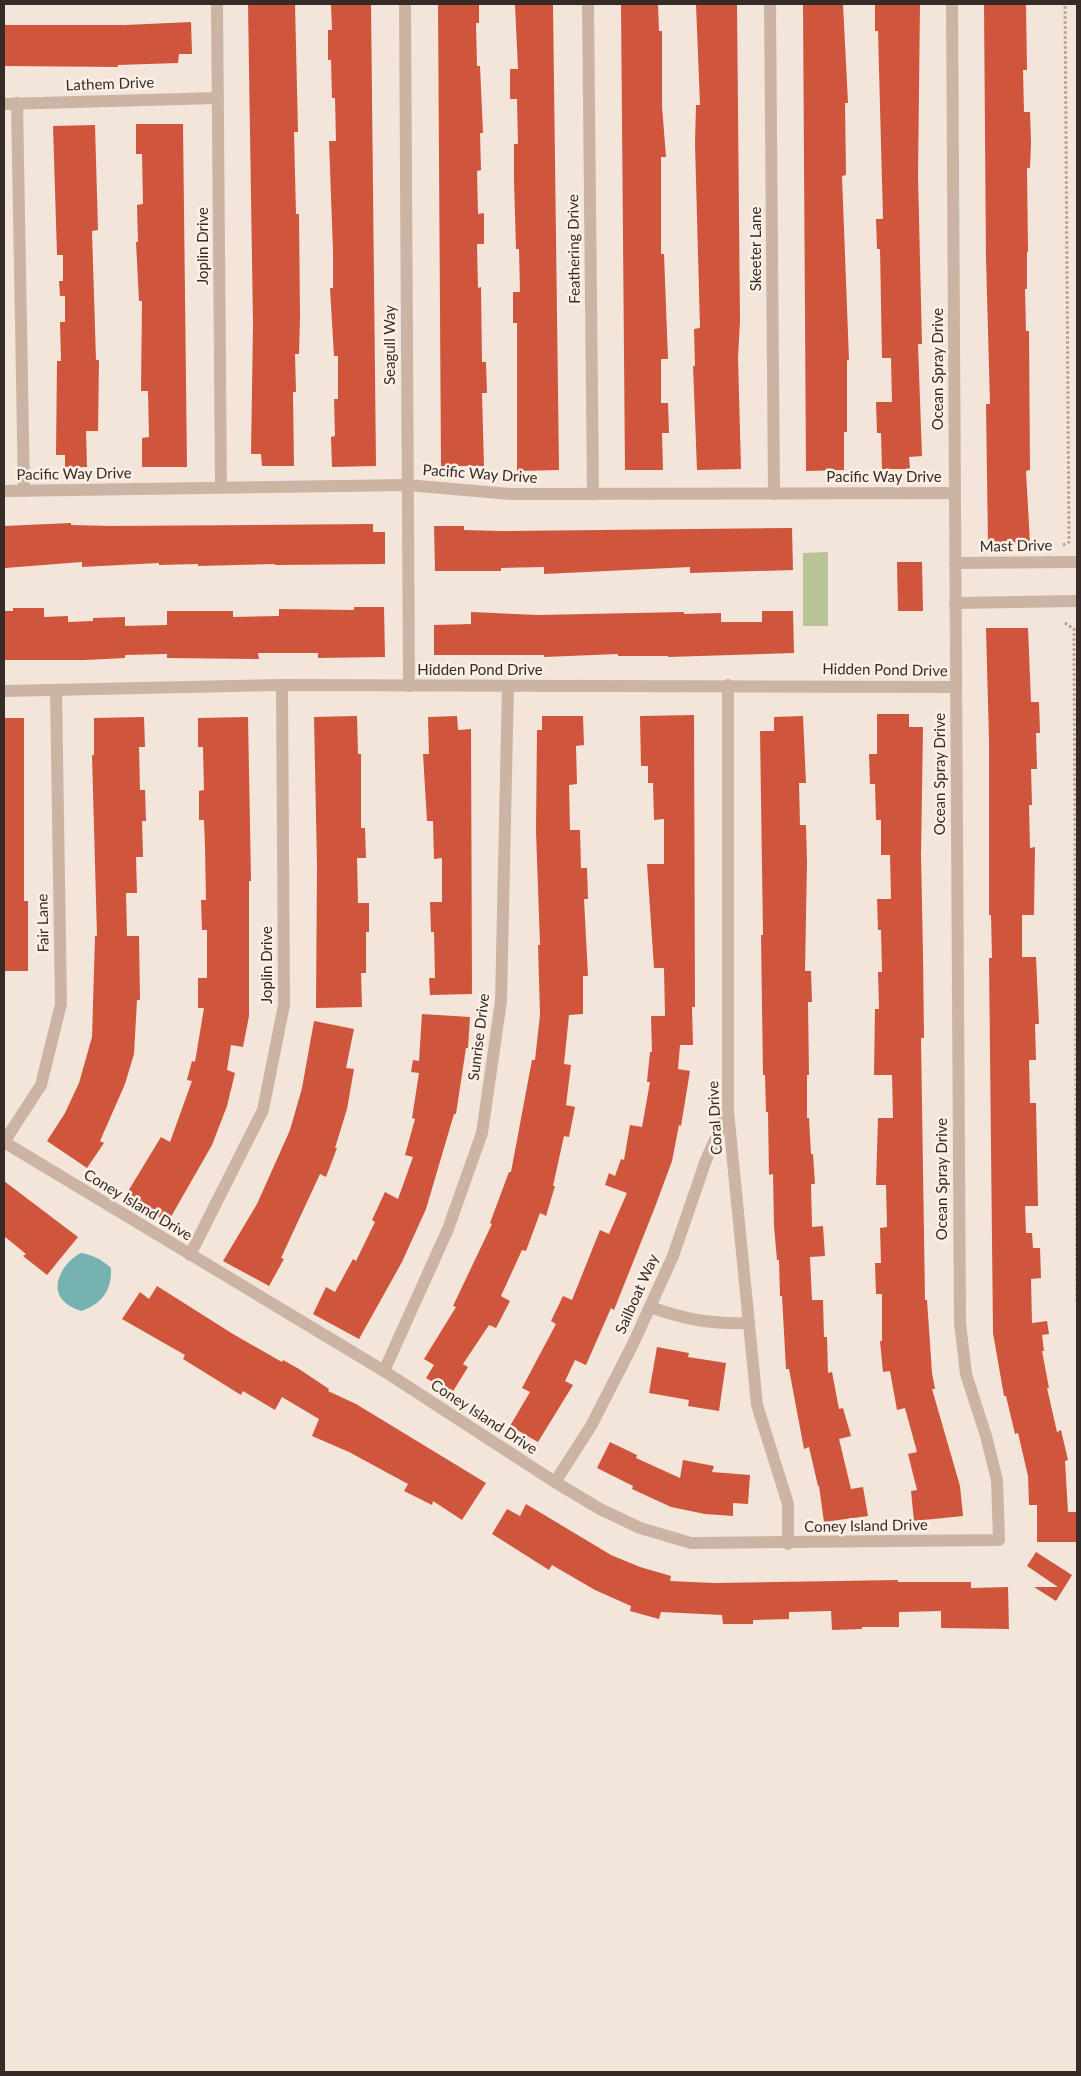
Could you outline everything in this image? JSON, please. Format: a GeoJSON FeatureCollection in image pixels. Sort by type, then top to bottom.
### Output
{"type":"FeatureCollection","features":[{"type":"Feature","properties":{"kind":"street","name":"Joplin Drive"},"geometry":{"type":"LineString","coordinates":[[217,4],[221,488]]}},
{"type":"Feature","properties":{"kind":"street","name":"Seagull Way"},"geometry":{"type":"LineString","coordinates":[[405,4],[409,686]]}},
{"type":"Feature","properties":{"kind":"street","name":"Feathering Drive"},"geometry":{"type":"LineString","coordinates":[[588,4],[593,494]]}},
{"type":"Feature","properties":{"kind":"street","name":"Skeeter Lane"},"geometry":{"type":"LineString","coordinates":[[770,4],[774,494]]}},
{"type":"Feature","properties":{"kind":"street","name":"Ocean Spray Drive"},"geometry":{"type":"LineString","coordinates":[[952,4],[960,1323],[966,1374],[986,1436],[997,1480],[999,1540]]}},
{"type":"Feature","properties":{"kind":"street","name":"Lathem Drive"},"geometry":{"type":"LineString","coordinates":[[10,104],[218,98]]}},
{"type":"Feature","properties":{"kind":"street"},"geometry":{"type":"LineString","coordinates":[[10,104],[24,491]]}},
{"type":"Feature","properties":{"kind":"street","name":"Pacific Way Drive"},"geometry":{"type":"LineString","coordinates":[[4,492],[407,485],[510,494],[954,493]]}},
{"type":"Feature","properties":{"kind":"street","name":"Mast Drive"},"geometry":{"type":"LineString","coordinates":[[955,563],[1077,562]]}},
{"type":"Feature","properties":{"kind":"street"},"geometry":{"type":"LineString","coordinates":[[955,603],[1077,601]]}},
{"type":"Feature","properties":{"kind":"street","name":"Joplin Drive"},"geometry":{"type":"LineString","coordinates":[[190,1255],[263,1110],[284,1006],[282,685]]}},
{"type":"Feature","properties":{"kind":"street","name":"Hidden Pond Drive"},"geometry":{"type":"LineString","coordinates":[[4,692],[282,685],[956,687]]}},
{"type":"Feature","properties":{"kind":"street","name":"Coral Drive"},"geometry":{"type":"LineString","coordinates":[[728,685],[728,1111],[758,1406],[788,1504],[788,1544]]}},
{"type":"Feature","properties":{"kind":"street","name":"Sunrise Drive"},"geometry":{"type":"LineString","coordinates":[[384,1372],[448,1229],[482,1133],[501,1001],[508,686]]}},
{"type":"Feature","properties":{"kind":"street","name":"Fair Lane"},"geometry":{"type":"LineString","coordinates":[[4,1142],[41,1086],[61,1004],[56,690]]}},
{"type":"Feature","properties":{"kind":"street","name":"Sailboat Way"},"geometry":{"type":"LineString","coordinates":[[555,1482],[591,1426],[650,1307],[673,1256],[706,1160],[728,1111]]}},
{"type":"Feature","properties":{"kind":"street","name":"Coney Island Drive"},"geometry":{"type":"LineString","coordinates":[[4,1142],[384,1372],[555,1482],[640,1528],[691,1543],[788,1544],[999,1540]]}},
{"type":"Feature","properties":{"kind":"street"},"geometry":{"type":"LineString","coordinates":[[650,1307],[679,1317],[713,1324],[749,1323]]}},
{"type":"Feature","properties":{"kind":"path"},"geometry":{"type":"LineString","coordinates":[[1063,545],[1069,542],[1065,4]]}},
{"type":"Feature","properties":{"kind":"path"},"geometry":{"type":"LineString","coordinates":[[1065,623],[1074,629],[1077,1302]]}},
{"type":"Feature","properties":{"kind":"green space"},"geometry":{"type":"Polygon","coordinates":[[[828,552],[828,626],[803,626],[803,553],[828,552]]]}},
{"type":"Feature","properties":{"kind":"water"},"geometry":{"type":"Polygon","coordinates":[[[81,1253],[104,1262],[111,1268],[111,1276],[110,1283],[100,1300],[81,1311],[70,1306],[61,1298],[58,1292],[58,1285],[62,1272],[70,1260],[81,1253]]]}},
{"type":"Feature","properties":{"kind":"building"},"geometry":{"type":"Polygon","coordinates":[[[248,4],[295,4],[298,132],[294,132],[296,214],[299,214],[300,318],[299,354],[295,354],[296,392],[293,392],[294,466],[262,466],[261,454],[251,454],[253,324],[248,4]]]}},
{"type":"Feature","properties":{"kind":"building"},"geometry":{"type":"Polygon","coordinates":[[[331,4],[371,4],[376,466],[332,467],[331,437],[335,436],[334,399],[338,399],[338,356],[334,356],[330,288],[333,288],[333,251],[329,141],[336,141],[335,98],[332,98],[331,60],[328,60],[328,30],[332,30],[331,4]]]}},
{"type":"Feature","properties":{"kind":"building"},"geometry":{"type":"Polygon","coordinates":[[[438,4],[479,4],[479,23],[476,23],[477,66],[480,66],[483,133],[480,133],[481,170],[477,171],[478,214],[484,213],[484,244],[477,244],[478,288],[481,287],[482,362],[486,362],[487,393],[482,393],[484,466],[441,466],[438,4]]]}},
{"type":"Feature","properties":{"kind":"building"},"geometry":{"type":"Polygon","coordinates":[[[515,4],[553,4],[559,470],[517,471],[517,323],[513,323],[513,292],[520,292],[519,249],[516,249],[514,181],[514,144],[518,144],[517,99],[510,99],[510,69],[518,69],[515,4]]]}},
{"type":"Feature","properties":{"kind":"building"},"geometry":{"type":"Polygon","coordinates":[[[621,4],[658,4],[659,31],[662,31],[662,106],[666,157],[661,157],[661,254],[664,254],[668,359],[661,359],[661,403],[668,403],[669,433],[662,433],[663,470],[625,470],[621,4]]]}},
{"type":"Feature","properties":{"kind":"building"},"geometry":{"type":"Polygon","coordinates":[[[696,4],[737,4],[740,321],[738,358],[741,469],[697,470],[693,366],[695,366],[694,329],[700,328],[695,143],[696,105],[700,105],[696,4]]]}},
{"type":"Feature","properties":{"kind":"building"},"geometry":{"type":"Polygon","coordinates":[[[803,4],[843,4],[848,103],[845,103],[846,175],[842,176],[849,360],[847,360],[847,432],[844,432],[844,470],[806,471],[803,4]]]}},
{"type":"Feature","properties":{"kind":"building"},"geometry":{"type":"Polygon","coordinates":[[[875,4],[920,4],[918,176],[922,344],[918,344],[922,456],[909,457],[910,469],[882,469],[881,433],[877,433],[876,402],[892,402],[891,358],[882,358],[880,249],[877,249],[876,219],[883,219],[878,31],[875,31],[875,4]]]}},
{"type":"Feature","properties":{"kind":"building"},"geometry":{"type":"Polygon","coordinates":[[[984,4],[1026,4],[1027,70],[1023,70],[1024,112],[1030,112],[1031,143],[1030,168],[1027,168],[1028,252],[1027,289],[1025,289],[1026,331],[1029,331],[1030,470],[1026,471],[1030,543],[988,544],[986,404],[990,404],[986,258],[984,4]]]}},
{"type":"Feature","properties":{"kind":"building"},"geometry":{"type":"Polygon","coordinates":[[[191,22],[192,54],[179,54],[178,63],[118,65],[118,67],[4,66],[4,25],[125,25],[191,22]]]}},
{"type":"Feature","properties":{"kind":"building"},"geometry":{"type":"Polygon","coordinates":[[[136,124],[183,124],[187,467],[142,467],[142,438],[149,437],[148,391],[141,391],[142,301],[139,301],[136,242],[138,242],[137,205],[143,204],[142,154],[136,154],[136,124]]]}},
{"type":"Feature","properties":{"kind":"building"},"geometry":{"type":"Polygon","coordinates":[[[95,125],[98,230],[92,231],[96,360],[99,360],[98,431],[86,431],[87,467],[65,467],[65,455],[56,455],[57,361],[61,361],[60,322],[65,322],[65,296],[60,296],[59,281],[63,281],[63,255],[57,255],[53,126],[95,125]]]}},
{"type":"Feature","properties":{"kind":"building"},"geometry":{"type":"Polygon","coordinates":[[[71,523],[71,525],[111,526],[373,524],[373,532],[385,532],[385,564],[198,566],[198,564],[159,565],[159,563],[82,567],[82,562],[5,568],[4,526],[71,523]]]}},
{"type":"Feature","properties":{"kind":"building"},"geometry":{"type":"Polygon","coordinates":[[[434,526],[464,526],[464,530],[500,531],[792,528],[793,570],[690,573],[690,567],[544,574],[544,567],[501,568],[501,571],[435,571],[434,526]]]}},
{"type":"Feature","properties":{"kind":"building"},"geometry":{"type":"Polygon","coordinates":[[[897,562],[922,562],[923,611],[898,611],[897,562]]]}},
{"type":"Feature","properties":{"kind":"building"},"geometry":{"type":"Polygon","coordinates":[[[354,607],[384,607],[385,657],[318,658],[318,653],[258,653],[259,659],[167,658],[167,654],[125,655],[125,658],[85,660],[4,660],[4,611],[13,611],[13,608],[44,608],[44,617],[68,616],[68,622],[93,621],[93,618],[125,617],[125,626],[167,625],[167,611],[233,611],[233,617],[279,616],[279,609],[354,610],[354,607]]]}},
{"type":"Feature","properties":{"kind":"building"},"geometry":{"type":"Polygon","coordinates":[[[762,611],[793,611],[794,653],[668,657],[618,656],[618,654],[544,657],[544,655],[434,655],[434,625],[471,624],[471,612],[538,615],[721,613],[721,622],[762,622],[762,611]]]}},
{"type":"Feature","properties":{"kind":"building"},"geometry":{"type":"Polygon","coordinates":[[[986,628],[1028,628],[1031,702],[1039,702],[1040,733],[1036,733],[1037,769],[1031,769],[1032,805],[1029,805],[1030,848],[1035,847],[1034,915],[1022,915],[1022,957],[1036,957],[1039,1024],[1035,1024],[1036,1060],[1029,1060],[1030,1103],[1036,1103],[1038,1206],[1025,1206],[1026,1233],[1032,1233],[1033,1248],[1040,1248],[1041,1278],[1031,1279],[1032,1323],[1047,1321],[1049,1334],[1042,1335],[1044,1351],[1042,1351],[1049,1388],[1047,1388],[1057,1432],[1061,1430],[1068,1460],[1065,1461],[1068,1512],[1077,1512],[1077,1542],[1037,1542],[1037,1505],[1029,1505],[1028,1476],[1018,1433],[1015,1434],[1006,1396],[1004,1396],[993,1333],[989,958],[992,958],[991,915],[989,915],[989,740],[986,628]]]}},
{"type":"Feature","properties":{"kind":"building"},"geometry":{"type":"Polygon","coordinates":[[[877,714],[909,714],[909,727],[923,727],[921,855],[924,1038],[921,1038],[925,1300],[927,1300],[932,1373],[935,1389],[932,1389],[960,1486],[963,1516],[914,1521],[911,1491],[917,1490],[908,1454],[917,1452],[905,1408],[897,1410],[890,1371],[883,1372],[880,1341],[882,1341],[882,1294],[876,1294],[875,1263],[881,1263],[880,1228],[887,1227],[886,1185],[876,1185],[878,1118],[893,1118],[892,1075],[874,1075],[875,1009],[879,1009],[878,972],[882,972],[881,930],[878,930],[877,899],[891,899],[890,855],[881,855],[881,820],[876,820],[875,784],[870,784],[869,754],[877,754],[877,714]]]}},
{"type":"Feature","properties":{"kind":"building"},"geometry":{"type":"Polygon","coordinates":[[[694,715],[695,1007],[692,1007],[693,1045],[680,1045],[678,1069],[690,1071],[681,1126],[679,1125],[672,1161],[614,1310],[611,1308],[586,1365],[575,1360],[565,1381],[573,1385],[538,1442],[510,1426],[530,1392],[522,1388],[556,1324],[551,1321],[563,1296],[572,1300],[600,1230],[609,1234],[627,1193],[605,1185],[609,1173],[615,1176],[621,1159],[624,1160],[630,1125],[642,1127],[650,1082],[647,1082],[650,1052],[652,1052],[651,1016],[665,1016],[664,968],[654,968],[647,864],[664,864],[664,819],[654,820],[653,783],[648,783],[648,766],[641,766],[640,716],[694,715]]]}},
{"type":"Feature","properties":{"kind":"building"},"geometry":{"type":"Polygon","coordinates":[[[357,716],[358,754],[361,754],[361,828],[365,828],[366,858],[357,858],[358,903],[369,903],[369,932],[366,932],[366,973],[361,973],[362,1007],[316,1008],[317,866],[314,717],[357,716]]]}},
{"type":"Feature","properties":{"kind":"building"},"geometry":{"type":"Polygon","coordinates":[[[457,716],[458,730],[471,729],[472,994],[430,995],[429,978],[435,978],[434,932],[431,932],[430,902],[442,902],[442,858],[434,859],[433,821],[427,821],[423,754],[429,754],[428,717],[457,716]]]}},
{"type":"Feature","properties":{"kind":"building"},"geometry":{"type":"Polygon","coordinates":[[[542,716],[583,716],[584,745],[576,746],[577,784],[569,785],[570,830],[580,830],[581,868],[587,868],[588,899],[584,899],[588,976],[583,976],[583,1014],[569,1015],[564,1064],[571,1065],[566,1105],[575,1107],[569,1137],[564,1136],[553,1186],[555,1186],[546,1216],[540,1213],[526,1251],[522,1250],[501,1296],[510,1301],[496,1328],[489,1325],[463,1364],[468,1367],[452,1393],[426,1378],[434,1365],[424,1359],[456,1307],[453,1306],[492,1224],[490,1223],[509,1172],[511,1172],[532,1060],[535,1060],[540,1015],[538,945],[540,945],[536,831],[537,730],[542,730],[542,716]]]}},
{"type":"Feature","properties":{"kind":"building"},"geometry":{"type":"Polygon","coordinates":[[[803,716],[806,783],[799,783],[800,825],[806,825],[805,971],[811,971],[812,1002],[808,1002],[809,1075],[807,1075],[807,1118],[809,1118],[815,1184],[811,1184],[812,1227],[823,1226],[825,1256],[810,1257],[812,1300],[823,1300],[824,1337],[827,1337],[828,1373],[832,1372],[839,1409],[843,1408],[851,1436],[839,1439],[851,1489],[863,1487],[868,1516],[824,1522],[819,1486],[809,1447],[804,1449],[789,1369],[786,1369],[779,1260],[777,1260],[774,1226],[773,1174],[769,1175],[768,1112],[766,1112],[765,1075],[763,1075],[760,731],[774,731],[774,717],[803,716]]]}},
{"type":"Feature","properties":{"kind":"building"},"geometry":{"type":"Polygon","coordinates":[[[144,717],[145,747],[139,747],[140,790],[145,790],[146,821],[142,821],[143,857],[136,857],[137,893],[126,893],[127,936],[139,936],[140,1000],[137,1000],[134,1054],[125,1084],[100,1141],[104,1143],[87,1168],[47,1141],[65,1113],[79,1083],[92,1037],[95,936],[97,936],[92,755],[94,755],[94,718],[144,717]]]}},
{"type":"Feature","properties":{"kind":"building"},"geometry":{"type":"Polygon","coordinates":[[[248,717],[251,881],[249,881],[249,1016],[243,1047],[231,1045],[227,1070],[235,1073],[227,1106],[212,1145],[168,1222],[124,1198],[161,1137],[170,1142],[192,1081],[187,1080],[192,1061],[195,1062],[204,1008],[198,1008],[198,978],[207,978],[207,930],[202,930],[201,900],[206,900],[205,847],[204,820],[199,820],[199,791],[204,790],[203,747],[198,747],[198,718],[248,717]]]}},
{"type":"Feature","properties":{"kind":"building"},"geometry":{"type":"Polygon","coordinates":[[[4,718],[24,718],[24,901],[28,901],[28,971],[4,971],[4,718]]]}},
{"type":"Feature","properties":{"kind":"building"},"geometry":{"type":"Polygon","coordinates":[[[422,1014],[470,1017],[468,1048],[466,1048],[456,1114],[454,1114],[426,1209],[402,1262],[359,1339],[313,1314],[326,1287],[335,1292],[353,1259],[356,1261],[375,1222],[372,1220],[385,1192],[398,1199],[413,1157],[405,1155],[415,1119],[412,1118],[419,1073],[411,1072],[413,1060],[419,1061],[422,1014]]]}},
{"type":"Feature","properties":{"kind":"building"},"geometry":{"type":"Polygon","coordinates":[[[314,1021],[354,1029],[346,1068],[354,1069],[347,1109],[335,1148],[337,1148],[326,1177],[320,1174],[281,1258],[284,1259],[269,1286],[223,1261],[257,1204],[290,1130],[302,1088],[314,1021]]]}},
{"type":"Feature","properties":{"kind":"building"},"geometry":{"type":"Polygon","coordinates":[[[4,1181],[78,1237],[47,1275],[23,1256],[26,1254],[4,1236],[4,1181]]]}},
{"type":"Feature","properties":{"kind":"building"},"geometry":{"type":"Polygon","coordinates":[[[157,1286],[233,1334],[282,1362],[283,1360],[299,1369],[329,1389],[328,1391],[356,1404],[486,1483],[462,1520],[433,1501],[432,1505],[404,1491],[408,1484],[349,1452],[312,1436],[319,1419],[282,1397],[275,1410],[243,1391],[241,1395],[183,1359],[185,1355],[122,1319],[140,1292],[149,1299],[157,1286]]]}},
{"type":"Feature","properties":{"kind":"building"},"geometry":{"type":"Polygon","coordinates":[[[657,1347],[689,1353],[688,1357],[726,1363],[719,1411],[688,1406],[689,1400],[649,1393],[657,1347]]]}},
{"type":"Feature","properties":{"kind":"building"},"geometry":{"type":"Polygon","coordinates":[[[610,1442],[637,1455],[636,1458],[680,1478],[683,1460],[714,1466],[712,1472],[750,1475],[748,1504],[733,1503],[733,1516],[705,1514],[671,1507],[632,1489],[633,1486],[597,1468],[610,1442]]]}},
{"type":"Feature","properties":{"kind":"building"},"geometry":{"type":"Polygon","coordinates":[[[526,1504],[611,1555],[640,1567],[671,1576],[670,1581],[714,1583],[898,1580],[898,1582],[971,1582],[971,1588],[1008,1587],[1009,1629],[941,1628],[941,1611],[899,1612],[899,1627],[862,1627],[862,1629],[832,1630],[831,1611],[789,1612],[789,1619],[753,1620],[753,1624],[723,1624],[722,1615],[661,1612],[659,1619],[630,1611],[631,1606],[595,1590],[552,1565],[549,1570],[492,1534],[507,1509],[520,1516],[526,1504]]]}},
{"type":"Feature","properties":{"kind":"building"},"geometry":{"type":"Polygon","coordinates":[[[1036,1552],[1072,1575],[1056,1601],[1034,1587],[1058,1587],[1027,1566],[1036,1552]]]}}]}
